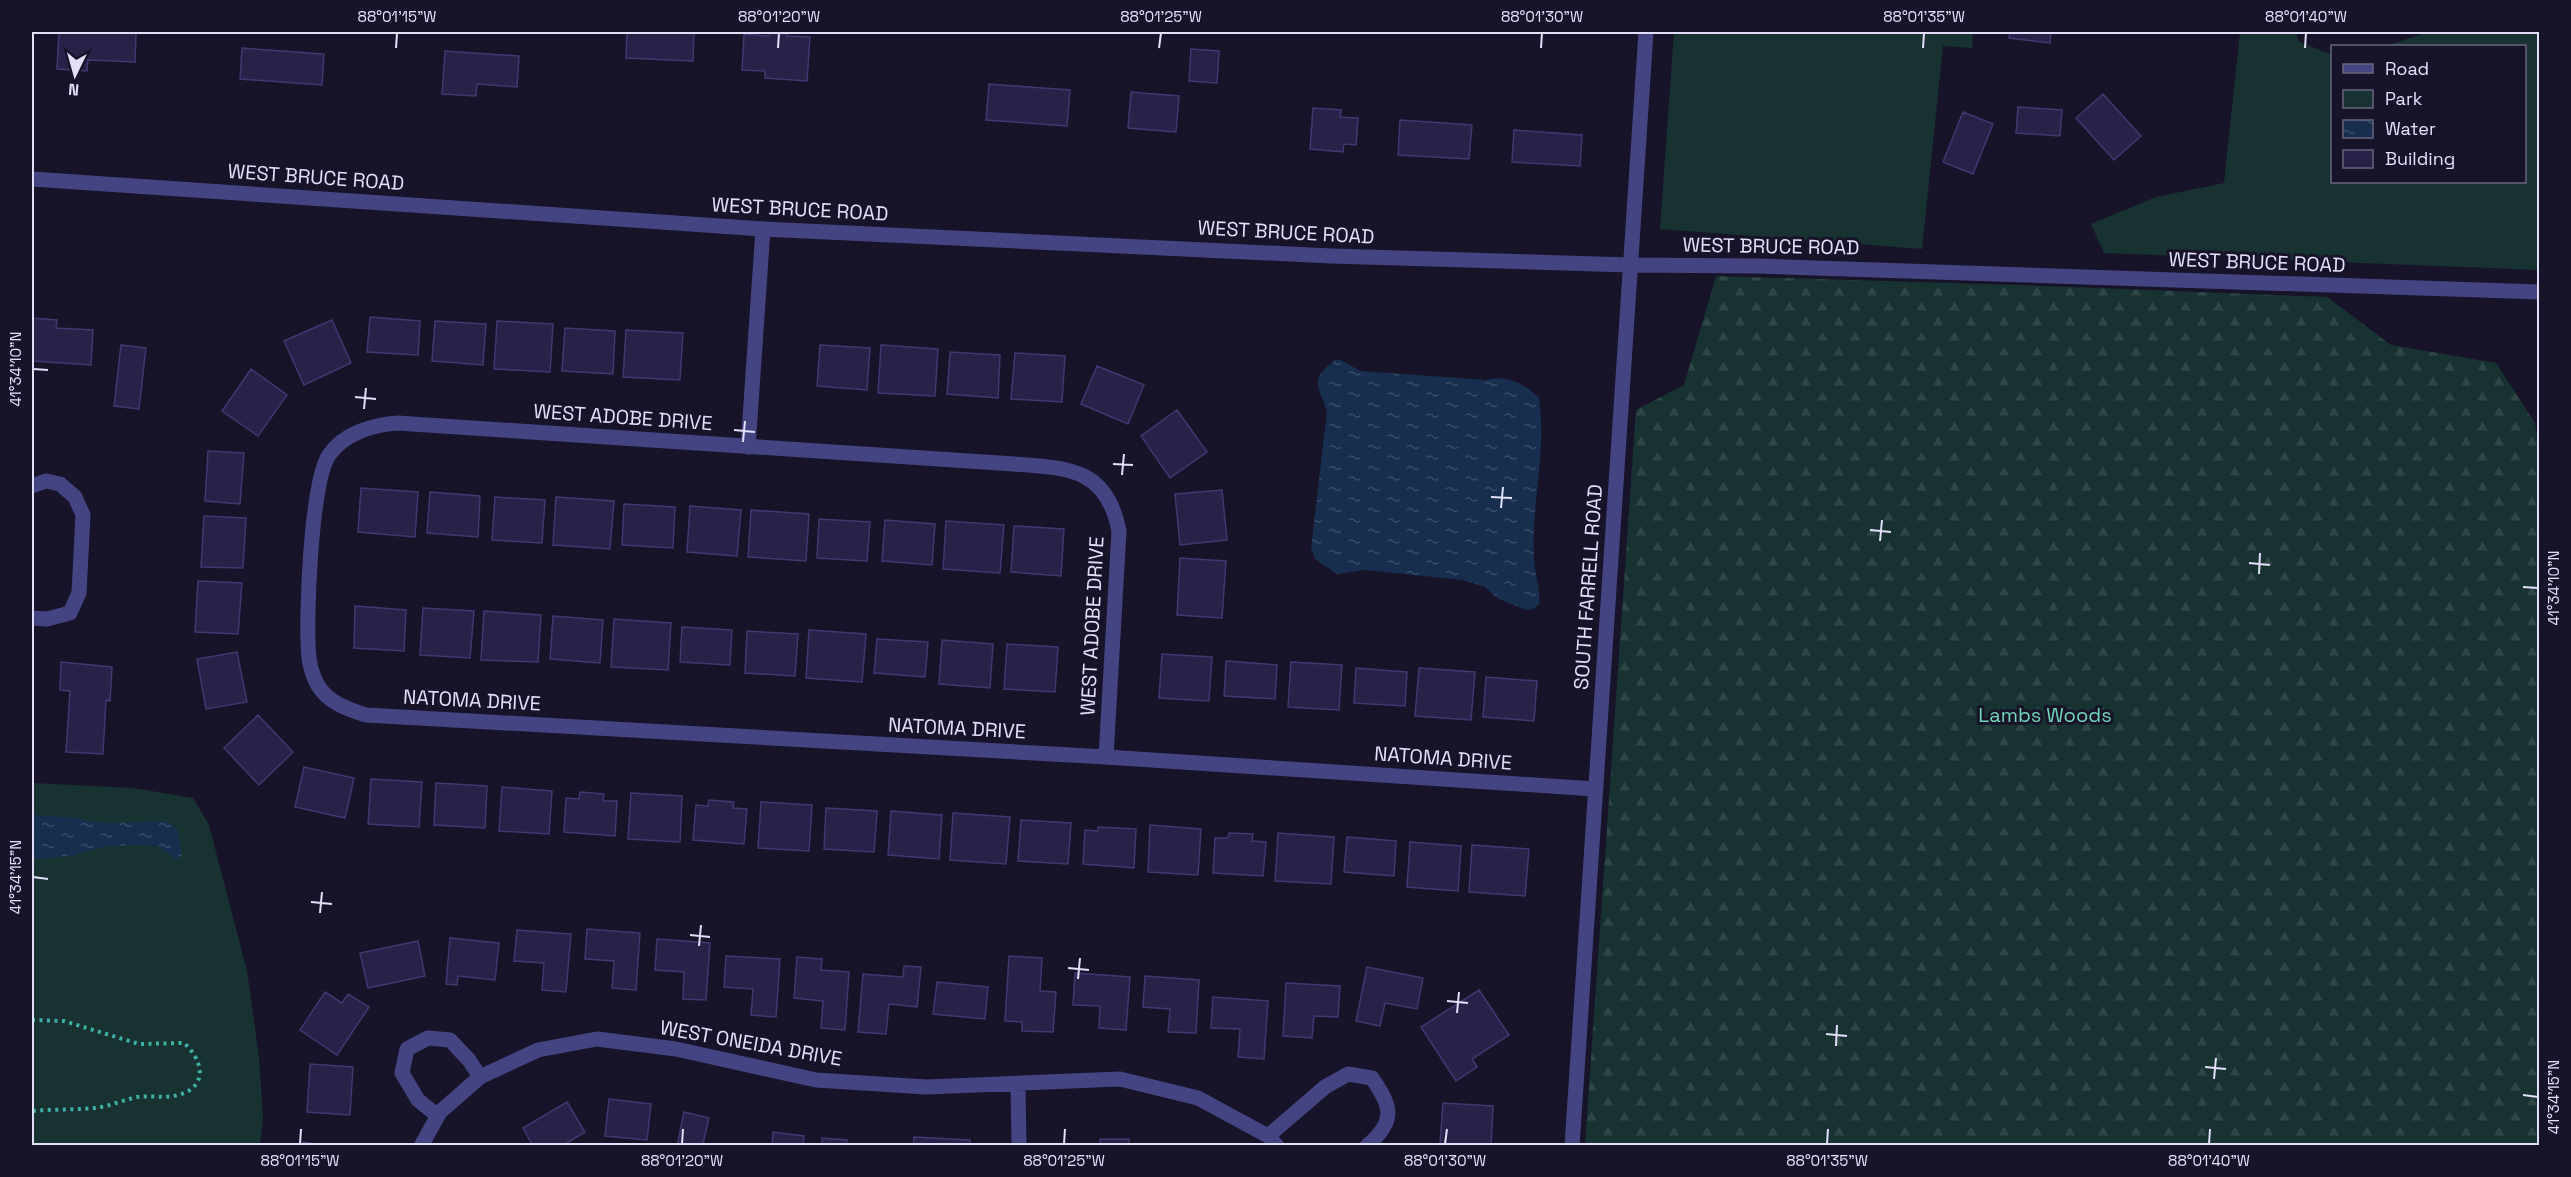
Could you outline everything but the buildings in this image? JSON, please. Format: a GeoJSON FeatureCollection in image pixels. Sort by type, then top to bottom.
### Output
{"type":"FeatureCollection","features":[{"type":"Feature","properties":{"kind":"street","name":"SOUTH FARRELL ROAD"},"geometry":{"type":"LineString","coordinates":[[1572,1146],[1646,32]]}},
{"type":"Feature","properties":{"kind":"street","name":"WEST BRUCE ROAD"},"geometry":{"type":"LineString","coordinates":[[32,179],[763,229],[1332,256],[1630,265],[1757,266],[2540,292]]}},
{"type":"Feature","properties":{"kind":"street"},"geometry":{"type":"LineString","coordinates":[[748,447],[763,229]]}},
{"type":"Feature","properties":{"kind":"street","name":"WEST ADOBE DRIVE"},"geometry":{"type":"LineString","coordinates":[[323,692],[309,661],[307,638],[316,504],[323,467],[330,454],[343,440],[380,425],[397,423],[1059,468],[1094,481],[1115,510],[1119,531],[1106,757]]}},
{"type":"Feature","properties":{"kind":"street"},"geometry":{"type":"LineString","coordinates":[[32,486],[46,481],[60,484],[75,497],[82,515],[78,593],[70,613],[47,619],[32,618]]}},
{"type":"Feature","properties":{"kind":"street","name":"NATOMA DRIVE"},"geometry":{"type":"LineString","coordinates":[[323,692],[350,710],[366,715],[1106,757],[1595,789]]}},
{"type":"Feature","properties":{"kind":"street"},"geometry":{"type":"LineString","coordinates":[[438,1116],[418,1100],[402,1073],[407,1049],[428,1038],[450,1040],[470,1060],[480,1077]]}},
{"type":"Feature","properties":{"kind":"street","name":"WEST ONEIDA DRIVE"},"geometry":{"type":"LineString","coordinates":[[421,1146],[438,1116],[480,1077],[538,1050],[597,1039],[676,1049],[816,1080],[926,1087],[1120,1079],[1198,1098],[1273,1141]]}},
{"type":"Feature","properties":{"kind":"street"},"geometry":{"type":"LineString","coordinates":[[1273,1141],[1325,1087],[1348,1074],[1372,1078],[1387,1099],[1389,1118],[1377,1137],[1367,1146]]}},
{"type":"Feature","properties":{"kind":"street"},"geometry":{"type":"LineString","coordinates":[[1018,1085],[1019,1146]]}},
{"type":"Feature","properties":{"kind":"path"},"geometry":{"type":"LineString","coordinates":[[32,1020],[64,1021],[139,1044],[184,1043],[195,1053],[200,1067],[199,1080],[189,1091],[177,1096],[136,1097],[97,1108],[32,1111]]}},
{"type":"Feature","properties":{"kind":"green space"},"geometry":{"type":"Polygon","coordinates":[[[1674,32],[1973,32],[1972,48],[1943,46],[1922,249],[1660,229],[1674,32]]]}},
{"type":"Feature","properties":{"kind":"green space"},"geometry":{"type":"Polygon","coordinates":[[[2240,32],[2296,32],[2298,41],[2331,55],[2331,183],[2526,183],[2526,45],[2389,45],[2428,32],[2539,32],[2539,270],[2104,253],[2091,224],[2156,197],[2224,183],[2240,32]]]}},
{"type":"Feature","properties":{"kind":"green space","name":"Lambs Woods"},"geometry":{"type":"Polygon","coordinates":[[[1716,276],[2327,297],[2391,345],[2496,363],[2535,423],[2539,449],[2539,1145],[1585,1145],[1636,410],[1684,385],[1716,276]]]}},
{"type":"Feature","properties":{"kind":"green space"},"geometry":{"type":"Polygon","coordinates":[[[32,783],[133,788],[193,798],[209,825],[247,971],[259,1057],[263,1118],[260,1145],[32,1145],[32,783]]]}},
{"type":"Feature","properties":{"kind":"water"},"geometry":{"type":"Polygon","coordinates":[[[1335,360],[1341,360],[1360,371],[1486,380],[1508,379],[1528,388],[1539,398],[1541,438],[1534,563],[1539,604],[1533,609],[1526,610],[1497,598],[1485,587],[1463,580],[1365,570],[1337,574],[1315,559],[1311,548],[1327,412],[1318,379],[1326,367],[1335,360]]]}},
{"type":"Feature","properties":{"kind":"water"},"geometry":{"type":"Polygon","coordinates":[[[32,815],[110,823],[166,821],[177,829],[182,856],[177,860],[157,846],[142,845],[106,846],[71,856],[36,859],[32,857],[32,815]]]}}]}
